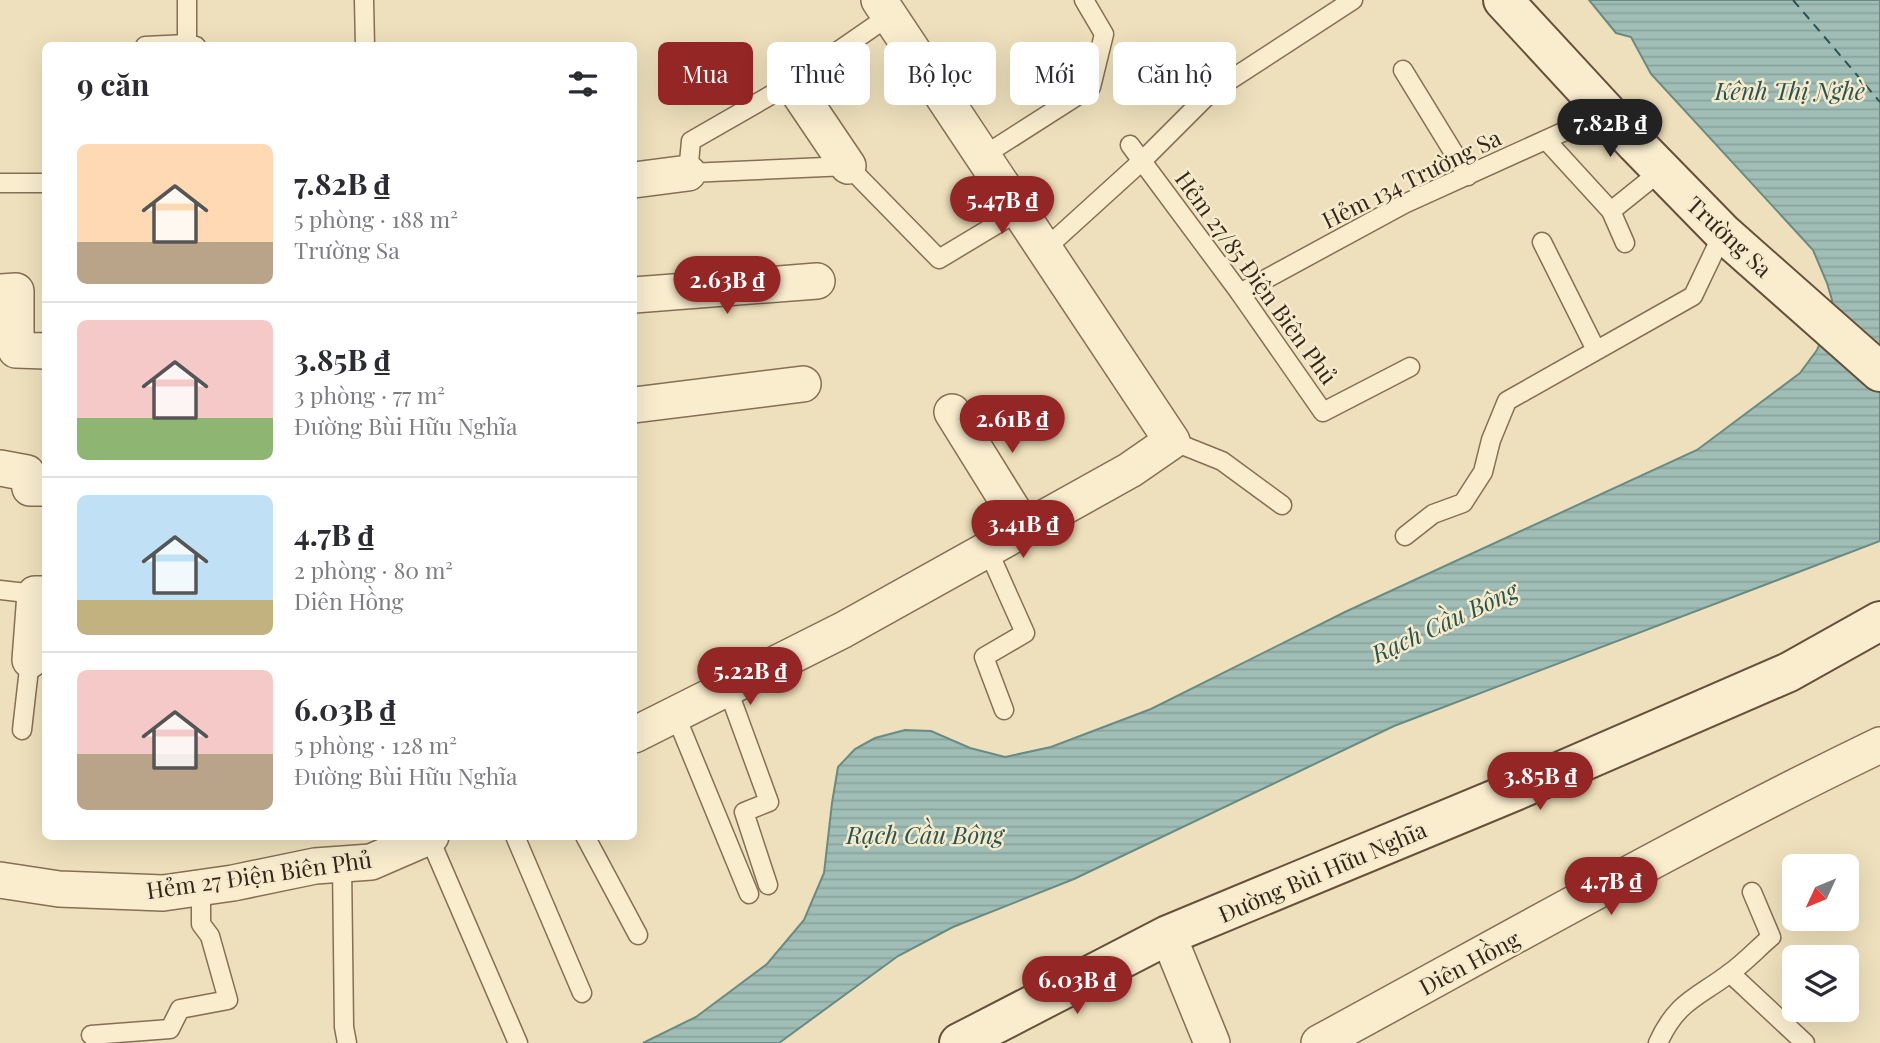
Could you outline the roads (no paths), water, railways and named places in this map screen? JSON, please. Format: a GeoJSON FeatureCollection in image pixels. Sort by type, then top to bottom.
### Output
{"type":"FeatureCollection","features":[{"type":"Feature","properties":{"kind":"street","name":"Trường Sa"},"geometry":{"type":"LineString","coordinates":[[1503,0],[1723,233],[1880,372]]}},
{"type":"Feature","properties":{"kind":"street"},"geometry":{"type":"LineString","coordinates":[[637,733],[843,630],[1130,470],[1172,441],[884,8]]}},
{"type":"Feature","properties":{"kind":"street"},"geometry":{"type":"LineString","coordinates":[[807,105],[848,166]]}},
{"type":"Feature","properties":{"kind":"street"},"geometry":{"type":"LineString","coordinates":[[637,180],[688,173]]}},
{"type":"Feature","properties":{"kind":"street"},"geometry":{"type":"LineString","coordinates":[[637,295],[817,281]]}},
{"type":"Feature","properties":{"kind":"street"},"geometry":{"type":"LineString","coordinates":[[0,292],[16,291],[16,350],[42,351]]}},
{"type":"Feature","properties":{"kind":"street"},"geometry":{"type":"LineString","coordinates":[[637,405],[803,384]]}},
{"type":"Feature","properties":{"kind":"street"},"geometry":{"type":"LineString","coordinates":[[952,412],[1024,528]]}},
{"type":"Feature","properties":{"kind":"street"},"geometry":{"type":"LineString","coordinates":[[0,468],[27,473],[30,488],[42,488]]}},
{"type":"Feature","properties":{"kind":"street"},"geometry":{"type":"LineString","coordinates":[[38,660],[40,594]]}},
{"type":"Feature","properties":{"kind":"street","name":"Đường Bùi Hữu Nghĩa"},"geometry":{"type":"LineString","coordinates":[[959,1043],[1168,935],[1515,790],[1789,671],[1880,621]]}},
{"type":"Feature","properties":{"kind":"street","name":"Diên Hồng"},"geometry":{"type":"LineString","coordinates":[[1319,1043],[1806,781],[1880,745]]}},
{"type":"Feature","properties":{"kind":"street","name":"Hẻm 27 Điện Biên Phủ"},"geometry":{"type":"LineString","coordinates":[[0,880],[59,889],[163,893],[315,866],[371,862],[423,840]]}},
{"type":"Feature","properties":{"kind":"street"},"geometry":{"type":"LineString","coordinates":[[1168,935],[1212,1043]]}},
{"type":"Feature","properties":{"kind":"lane"},"geometry":{"type":"LineString","coordinates":[[187,0],[191,42]]}},
{"type":"Feature","properties":{"kind":"lane"},"geometry":{"type":"LineString","coordinates":[[364,0],[365,42]]}},
{"type":"Feature","properties":{"kind":"lane"},"geometry":{"type":"LineString","coordinates":[[982,156],[1091,87],[1104,34],[1084,0]]}},
{"type":"Feature","properties":{"kind":"lane"},"geometry":{"type":"LineString","coordinates":[[1045,249],[1143,160],[1210,93],[1353,0]]}},
{"type":"Feature","properties":{"kind":"lane"},"geometry":{"type":"LineString","coordinates":[[842,42],[884,8]]}},
{"type":"Feature","properties":{"kind":"lane"},"geometry":{"type":"LineString","coordinates":[[1403,70],[1468,176]]}},
{"type":"Feature","properties":{"kind":"lane"},"geometry":{"type":"LineString","coordinates":[[767,97],[691,141],[688,173],[848,166],[939,259],[1019,211]]}},
{"type":"Feature","properties":{"kind":"lane","name":"Hẻm 134 Trường Sa"},"geometry":{"type":"LineString","coordinates":[[1240,293],[1404,204],[1606,112]]}},
{"type":"Feature","properties":{"kind":"lane"},"geometry":{"type":"LineString","coordinates":[[1546,140],[1611,211],[1625,243]]}},
{"type":"Feature","properties":{"kind":"lane","name":"Hẻm 27/85 Điện Biên Phủ"},"geometry":{"type":"LineString","coordinates":[[1130,145],[1240,293],[1323,412],[1410,367]]}},
{"type":"Feature","properties":{"kind":"lane"},"geometry":{"type":"LineString","coordinates":[[1611,211],[1662,170]]}},
{"type":"Feature","properties":{"kind":"lane"},"geometry":{"type":"LineString","coordinates":[[0,183],[42,183]]}},
{"type":"Feature","properties":{"kind":"lane"},"geometry":{"type":"LineString","coordinates":[[1405,536],[1433,514],[1462,503],[1483,472],[1491,440],[1507,401],[1693,296],[1723,233]]}},
{"type":"Feature","properties":{"kind":"lane"},"geometry":{"type":"LineString","coordinates":[[1542,243],[1596,350]]}},
{"type":"Feature","properties":{"kind":"lane"},"geometry":{"type":"LineString","coordinates":[[1172,441],[1222,461],[1282,505]]}},
{"type":"Feature","properties":{"kind":"lane"},"geometry":{"type":"LineString","coordinates":[[987,548],[1025,633],[984,657],[1004,710]]}},
{"type":"Feature","properties":{"kind":"lane"},"geometry":{"type":"LineString","coordinates":[[0,590],[40,594]]}},
{"type":"Feature","properties":{"kind":"lane"},"geometry":{"type":"LineString","coordinates":[[22,730],[38,660]]}},
{"type":"Feature","properties":{"kind":"lane"},"geometry":{"type":"LineString","coordinates":[[727,687],[769,803],[744,812],[768,885]]}},
{"type":"Feature","properties":{"kind":"lane"},"geometry":{"type":"LineString","coordinates":[[675,713],[749,894]]}},
{"type":"Feature","properties":{"kind":"lane"},"geometry":{"type":"LineString","coordinates":[[431,840],[518,1043]]}},
{"type":"Feature","properties":{"kind":"lane"},"geometry":{"type":"LineString","coordinates":[[517,840],[582,993]]}},
{"type":"Feature","properties":{"kind":"lane"},"geometry":{"type":"LineString","coordinates":[[587,840],[638,935]]}},
{"type":"Feature","properties":{"kind":"lane"},"geometry":{"type":"LineString","coordinates":[[342,864],[344,1027],[347,1043]]}},
{"type":"Feature","properties":{"kind":"lane"},"geometry":{"type":"LineString","coordinates":[[91,1035],[170,1029],[180,1009],[228,1000],[210,936],[201,924],[201,887]]}},
{"type":"Feature","properties":{"kind":"lane"},"geometry":{"type":"LineString","coordinates":[[1658,1043],[1668,1022],[1691,998],[1730,973],[1771,937],[1752,892]]}},
{"type":"Feature","properties":{"kind":"lane"},"geometry":{"type":"LineString","coordinates":[[1730,973],[1805,1043]]}},
{"type":"Feature","properties":{"kind":"water","name":"Rạch Cầu Bông"},"geometry":{"type":"Polygon","coordinates":[[[1589,0],[1880,0],[1880,541],[1394,726],[1074,879],[953,927],[898,956],[779,1043],[643,1043],[696,1017],[767,964],[804,920],[824,873],[838,767],[855,749],[875,738],[905,730],[931,731],[970,748],[1005,757],[1051,747],[1151,709],[1345,612],[1697,450],[1800,373],[1817,350],[1831,315],[1832,300],[1813,250],[1651,74],[1631,37],[1616,33],[1589,0]]]}},
{"type":"Feature","properties":{"kind":"water label","name":"Kênh Thị Nghè"},"geometry":{"type":"Point","coordinates":[1790,90]}}]}
